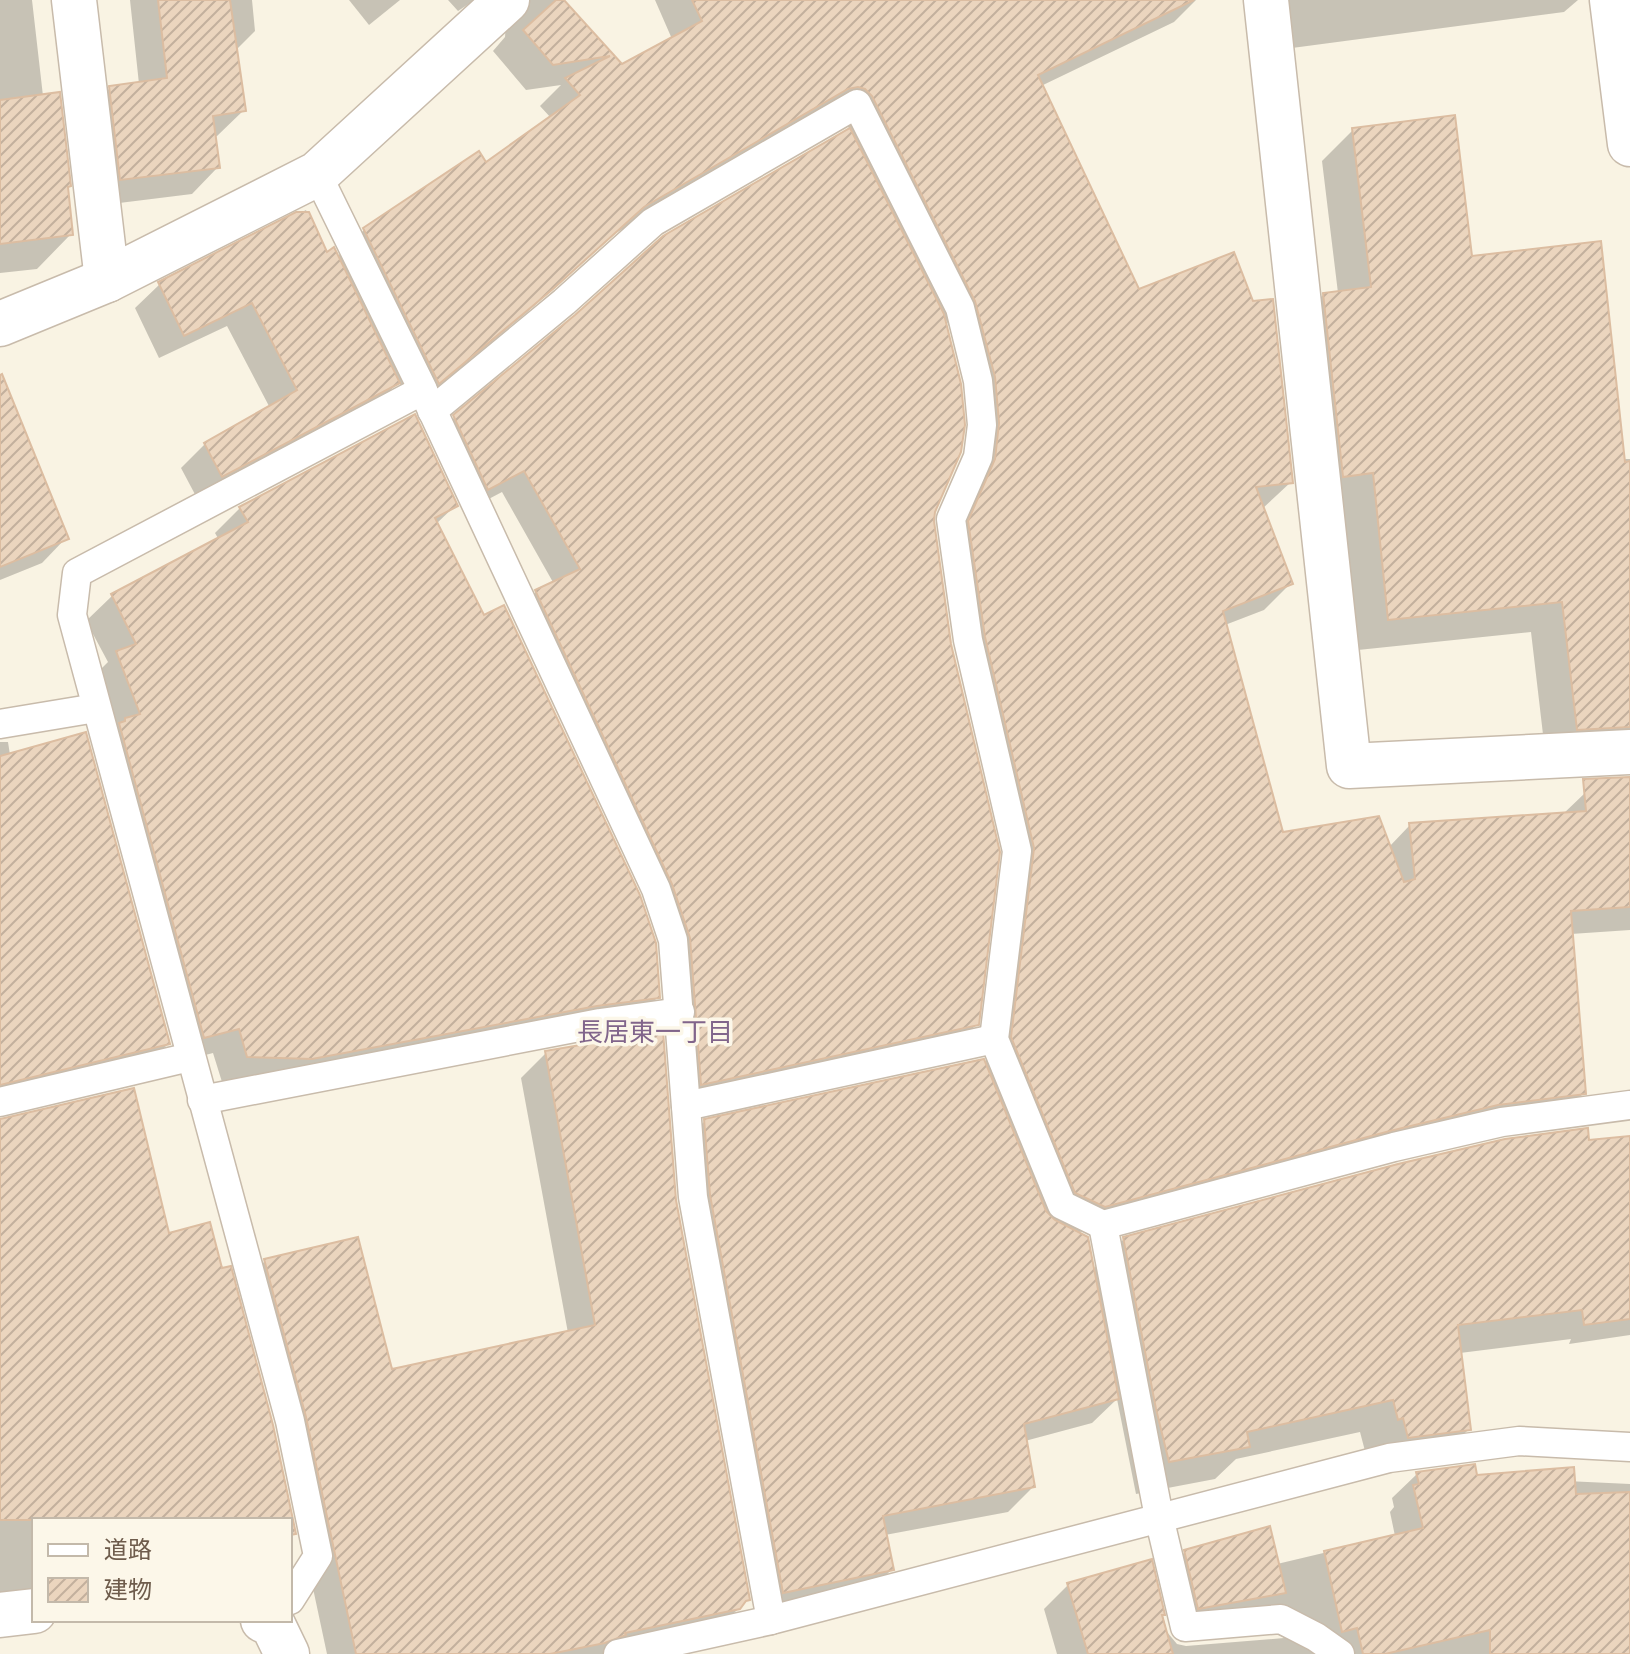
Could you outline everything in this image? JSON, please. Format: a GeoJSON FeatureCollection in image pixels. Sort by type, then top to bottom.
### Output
{"type":"FeatureCollection","features":[{"type":"Feature","properties":{"kind":"street"},"geometry":{"type":"LineString","coordinates":[[74,0],[107,280]]}},
{"type":"Feature","properties":{"kind":"street"},"geometry":{"type":"LineString","coordinates":[[0,324],[107,280],[317,174],[507,0]]}},
{"type":"Feature","properties":{"kind":"street"},"geometry":{"type":"LineString","coordinates":[[1266,0],[1349,766],[1630,752]]}},
{"type":"Feature","properties":{"kind":"street"},"geometry":{"type":"LineString","coordinates":[[1612,0],[1630,144]]}},
{"type":"Feature","properties":{"kind":"street"},"geometry":{"type":"LineString","coordinates":[[0,1615],[32,1611]]}},
{"type":"Feature","properties":{"kind":"lane"},"geometry":{"type":"LineString","coordinates":[[292,1600],[318,1556],[290,1421],[72,615],[77,573],[427,401],[564,302],[653,222],[857,104],[960,308],[978,381],[982,425],[978,457],[951,519],[968,640],[1017,851],[994,1039],[1062,1205],[1103,1225],[1409,1143],[1502,1122],[1630,1105]]}},
{"type":"Feature","properties":{"kind":"lane"},"geometry":{"type":"LineString","coordinates":[[317,174],[656,889],[673,940],[693,1197],[771,1620]]}},
{"type":"Feature","properties":{"kind":"lane"},"geometry":{"type":"LineString","coordinates":[[0,724],[96,708]]}},
{"type":"Feature","properties":{"kind":"lane"},"geometry":{"type":"LineString","coordinates":[[202,1100],[600,1023],[680,1012]]}},
{"type":"Feature","properties":{"kind":"lane"},"geometry":{"type":"LineString","coordinates":[[686,1106],[994,1039]]}},
{"type":"Feature","properties":{"kind":"lane"},"geometry":{"type":"LineString","coordinates":[[0,1102],[190,1057]]}},
{"type":"Feature","properties":{"kind":"lane"},"geometry":{"type":"LineString","coordinates":[[1103,1225],[1159,1517],[1185,1627],[1281,1619],[1340,1654]]}},
{"type":"Feature","properties":{"kind":"lane"},"geometry":{"type":"LineString","coordinates":[[618,1654],[771,1620],[1389,1458],[1519,1441],[1630,1447]]}},
{"type":"Feature","properties":{"kind":"building"},"geometry":{"type":"Polygon","coordinates":[[[158,0],[230,0],[246,111],[213,116],[220,168],[120,180],[109,86],[167,78],[158,0]]]}},
{"type":"Feature","properties":{"kind":"building"},"geometry":{"type":"Polygon","coordinates":[[[556,0],[564,0],[622,64],[702,21],[692,0],[1194,0],[1038,75],[1139,289],[1234,252],[1253,301],[1273,299],[1293,483],[1256,487],[1293,584],[1223,611],[1283,832],[1379,816],[1404,882],[1415,879],[1409,823],[1586,811],[1583,779],[1630,777],[1630,907],[1571,911],[1586,1094],[1498,1105],[1105,1207],[1075,1193],[1011,1037],[1034,848],[985,637],[968,521],[995,459],[999,423],[995,377],[975,301],[872,96],[865,89],[848,89],[644,207],[553,289],[439,384],[363,228],[479,151],[486,162],[580,95],[565,78],[610,56],[553,65],[523,30],[556,0]]]}},
{"type":"Feature","properties":{"kind":"building"},"geometry":{"type":"Polygon","coordinates":[[[60,92],[71,186],[68,187],[73,235],[0,244],[0,100],[60,92]]]}},
{"type":"Feature","properties":{"kind":"building"},"geometry":{"type":"Polygon","coordinates":[[[1455,115],[1472,256],[1601,241],[1625,462],[1630,461],[1630,727],[1577,730],[1562,602],[1388,620],[1373,473],[1343,477],[1323,293],[1371,287],[1352,128],[1455,115]]]}},
{"type":"Feature","properties":{"kind":"building"},"geometry":{"type":"Polygon","coordinates":[[[850,128],[944,314],[961,384],[965,425],[961,452],[934,521],[951,644],[1000,852],[979,1025],[701,1085],[690,938],[672,884],[535,590],[580,569],[524,471],[488,490],[453,415],[575,315],[663,236],[850,128]]]}},
{"type":"Feature","properties":{"kind":"building"},"geometry":{"type":"Polygon","coordinates":[[[296,212],[309,212],[327,252],[334,247],[400,383],[222,477],[204,443],[297,390],[252,303],[184,336],[158,282],[296,212]]]}},
{"type":"Feature","properties":{"kind":"building"},"geometry":{"type":"Polygon","coordinates":[[[0,375],[69,539],[0,567],[0,375]]]}},
{"type":"Feature","properties":{"kind":"building"},"geometry":{"type":"Polygon","coordinates":[[[415,414],[458,506],[435,518],[484,615],[504,605],[640,895],[656,943],[660,998],[597,1006],[312,1059],[247,1057],[239,1029],[204,1038],[119,723],[140,714],[116,651],[136,644],[111,594],[248,522],[239,507],[415,414]]]}},
{"type":"Feature","properties":{"kind":"building"},"geometry":{"type":"Polygon","coordinates":[[[86,732],[170,1044],[0,1085],[0,756],[86,732]]]}},
{"type":"Feature","properties":{"kind":"building"},"geometry":{"type":"Polygon","coordinates":[[[663,1031],[676,1200],[750,1600],[740,1609],[625,1633],[605,1643],[550,1654],[356,1654],[306,1417],[264,1259],[358,1237],[392,1369],[595,1325],[545,1051],[663,1031]]]}},
{"type":"Feature","properties":{"kind":"building"},"geometry":{"type":"Polygon","coordinates":[[[984,1059],[1046,1211],[1055,1220],[1088,1237],[1119,1399],[1024,1424],[1035,1487],[883,1516],[894,1570],[783,1593],[710,1195],[704,1119],[984,1059]]]}},
{"type":"Feature","properties":{"kind":"building"},"geometry":{"type":"Polygon","coordinates":[[[134,1088],[169,1233],[210,1222],[222,1268],[231,1266],[273,1425],[296,1534],[292,1535],[292,1518],[0,1520],[0,1119],[134,1088]]]}},
{"type":"Feature","properties":{"kind":"building"},"geometry":{"type":"Polygon","coordinates":[[[1588,1128],[1589,1140],[1630,1136],[1630,1319],[1584,1325],[1582,1310],[1458,1325],[1471,1430],[1408,1438],[1403,1418],[1398,1420],[1393,1400],[1247,1432],[1250,1447],[1169,1462],[1123,1237],[1398,1164],[1505,1139],[1588,1128]]]}},
{"type":"Feature","properties":{"kind":"building"},"geometry":{"type":"Polygon","coordinates":[[[1475,1464],[1477,1475],[1574,1467],[1576,1494],[1630,1492],[1630,1654],[1490,1654],[1490,1630],[1385,1654],[1363,1654],[1357,1628],[1342,1632],[1324,1551],[1423,1528],[1413,1485],[1419,1484],[1416,1472],[1475,1464]]]}},
{"type":"Feature","properties":{"kind":"building"},"geometry":{"type":"Polygon","coordinates":[[[1270,1526],[1286,1593],[1198,1609],[1184,1550],[1270,1526]]]}},
{"type":"Feature","properties":{"kind":"building"},"geometry":{"type":"Polygon","coordinates":[[[1152,1559],[1173,1654],[1088,1654],[1067,1583],[1152,1559]]]}},
{"type":"Feature","properties":{"kind":"district","name":"長居東一丁目"},"geometry":{"type":"Point","coordinates":[655,1032]}}]}
